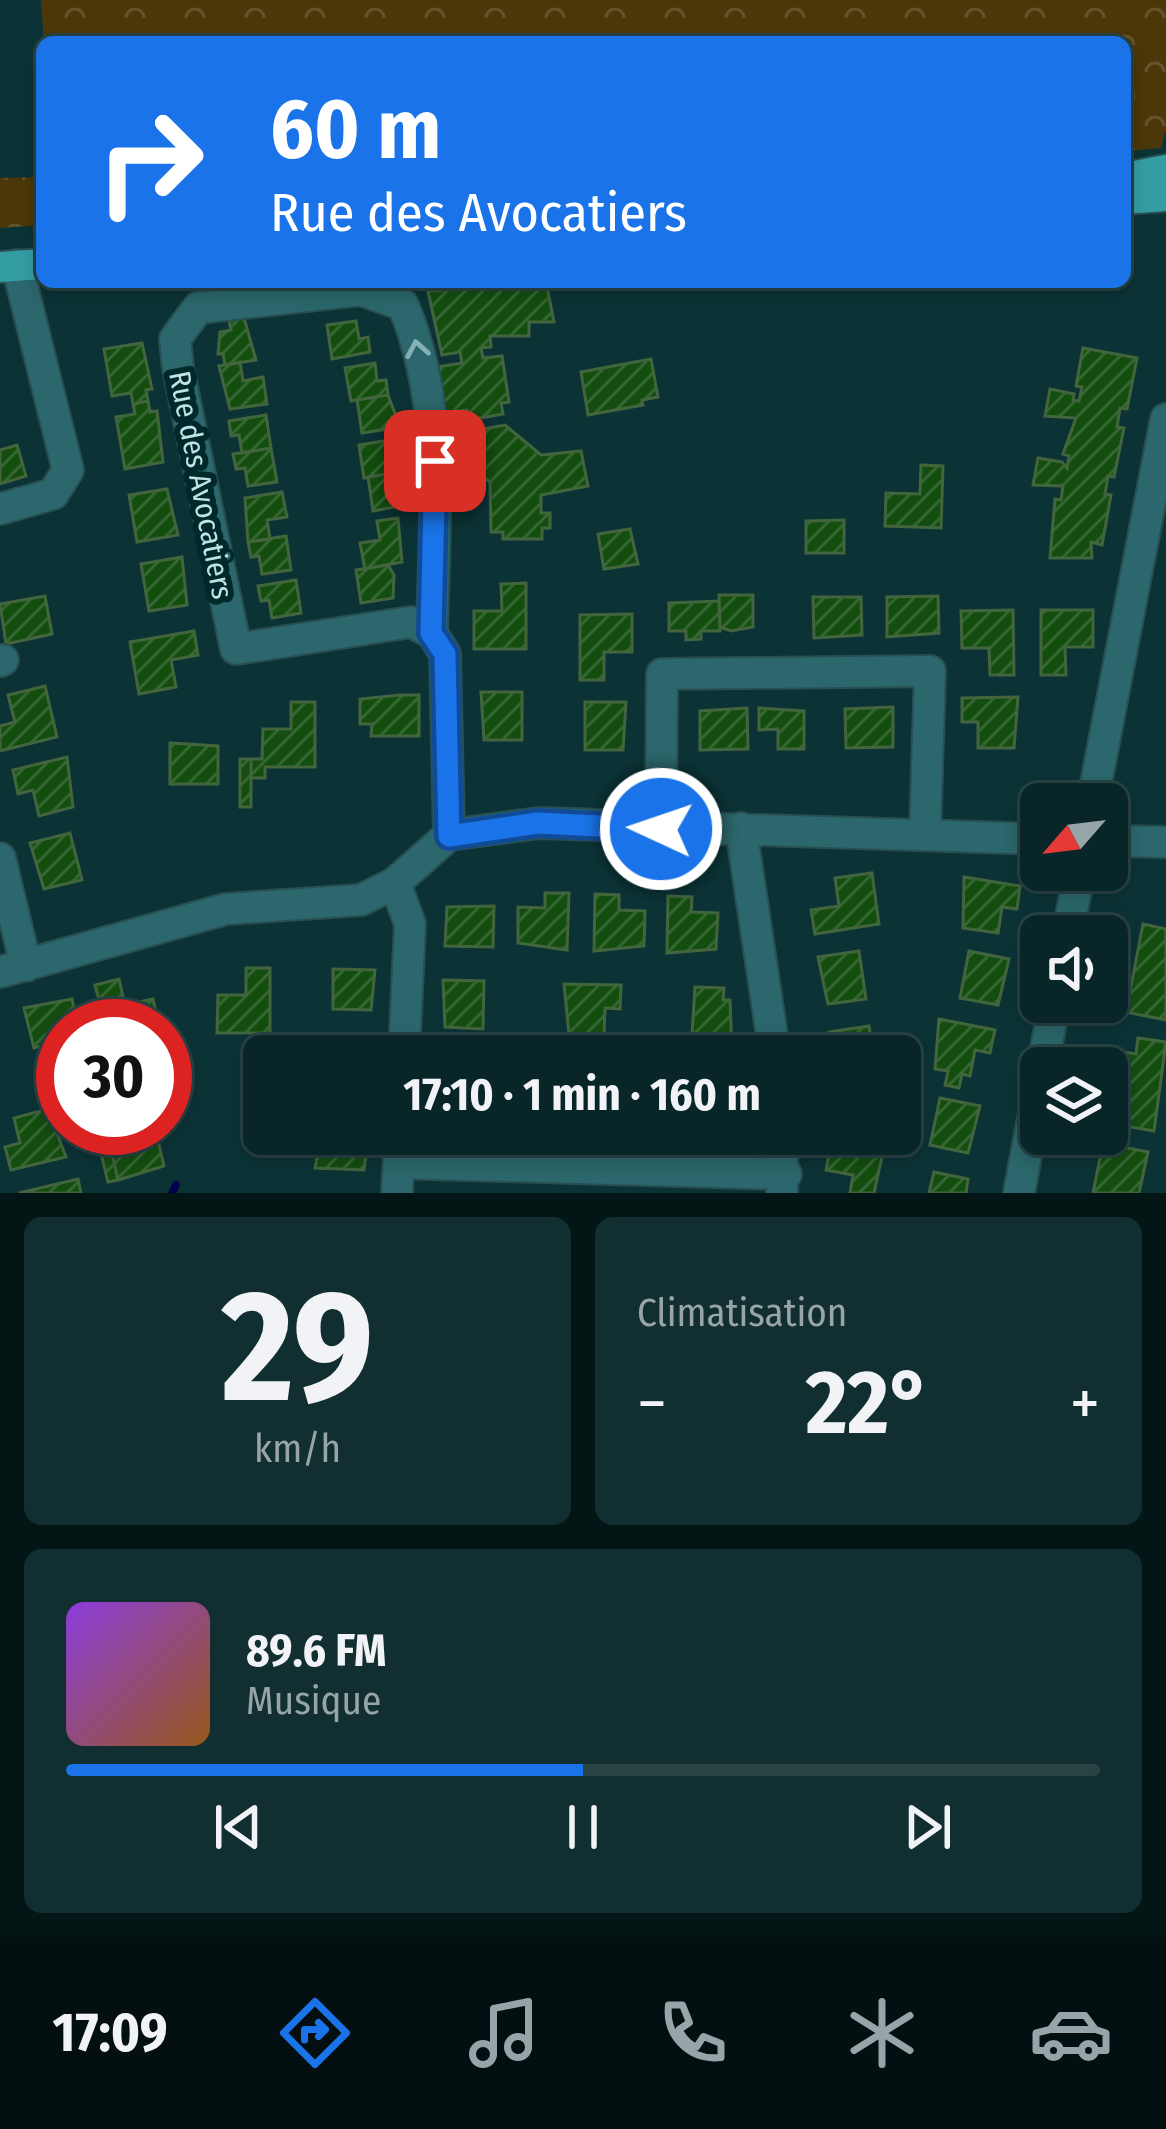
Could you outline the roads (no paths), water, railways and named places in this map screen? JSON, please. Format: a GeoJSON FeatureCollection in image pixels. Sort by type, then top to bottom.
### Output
{"type":"FeatureCollection","features":[{"type":"Feature","properties":{"kind":"main road"},"geometry":{"type":"LineString","coordinates":[[1131,177],[1166,170]]}},
{"type":"Feature","properties":{"kind":"main road"},"geometry":{"type":"LineString","coordinates":[[1131,199],[1166,196]]}},
{"type":"Feature","properties":{"kind":"street"},"geometry":{"type":"LineString","coordinates":[[0,509],[53,494],[68,470],[20,265]]}},
{"type":"Feature","properties":{"kind":"street","name":"Rue des Avocatiers"},"geometry":{"type":"LineString","coordinates":[[431,633],[435,461],[414,331],[403,305],[361,290],[198,308],[175,339],[236,649],[411,622],[431,633],[445,654],[449,836]]}},
{"type":"Feature","properties":{"kind":"street"},"geometry":{"type":"LineString","coordinates":[[1096,783],[1166,418]]}},
{"type":"Feature","properties":{"kind":"street"},"geometry":{"type":"LineString","coordinates":[[661,829],[662,674],[930,671],[926,835]]}},
{"type":"Feature","properties":{"kind":"street"},"geometry":{"type":"LineString","coordinates":[[0,858],[13,969],[200,915],[247,906],[341,904],[394,883],[449,836],[538,823],[1020,838]]}},
{"type":"Feature","properties":{"kind":"street"},"geometry":{"type":"LineString","coordinates":[[741,828],[773,1035]]}},
{"type":"Feature","properties":{"kind":"street"},"geometry":{"type":"LineString","coordinates":[[1128,841],[1166,842]]}},
{"type":"Feature","properties":{"kind":"street"},"geometry":{"type":"LineString","coordinates":[[394,883],[410,924],[405,1035]]}},
{"type":"Feature","properties":{"kind":"street"},"geometry":{"type":"LineString","coordinates":[[1019,1193],[1026,1155]]}},
{"type":"Feature","properties":{"kind":"street"},"geometry":{"type":"LineString","coordinates":[[399,1163],[784,1184]]}},
{"type":"Feature","properties":{"kind":"waterway"},"geometry":{"type":"LineString","coordinates":[[172,1193],[176,1185]]}}]}
